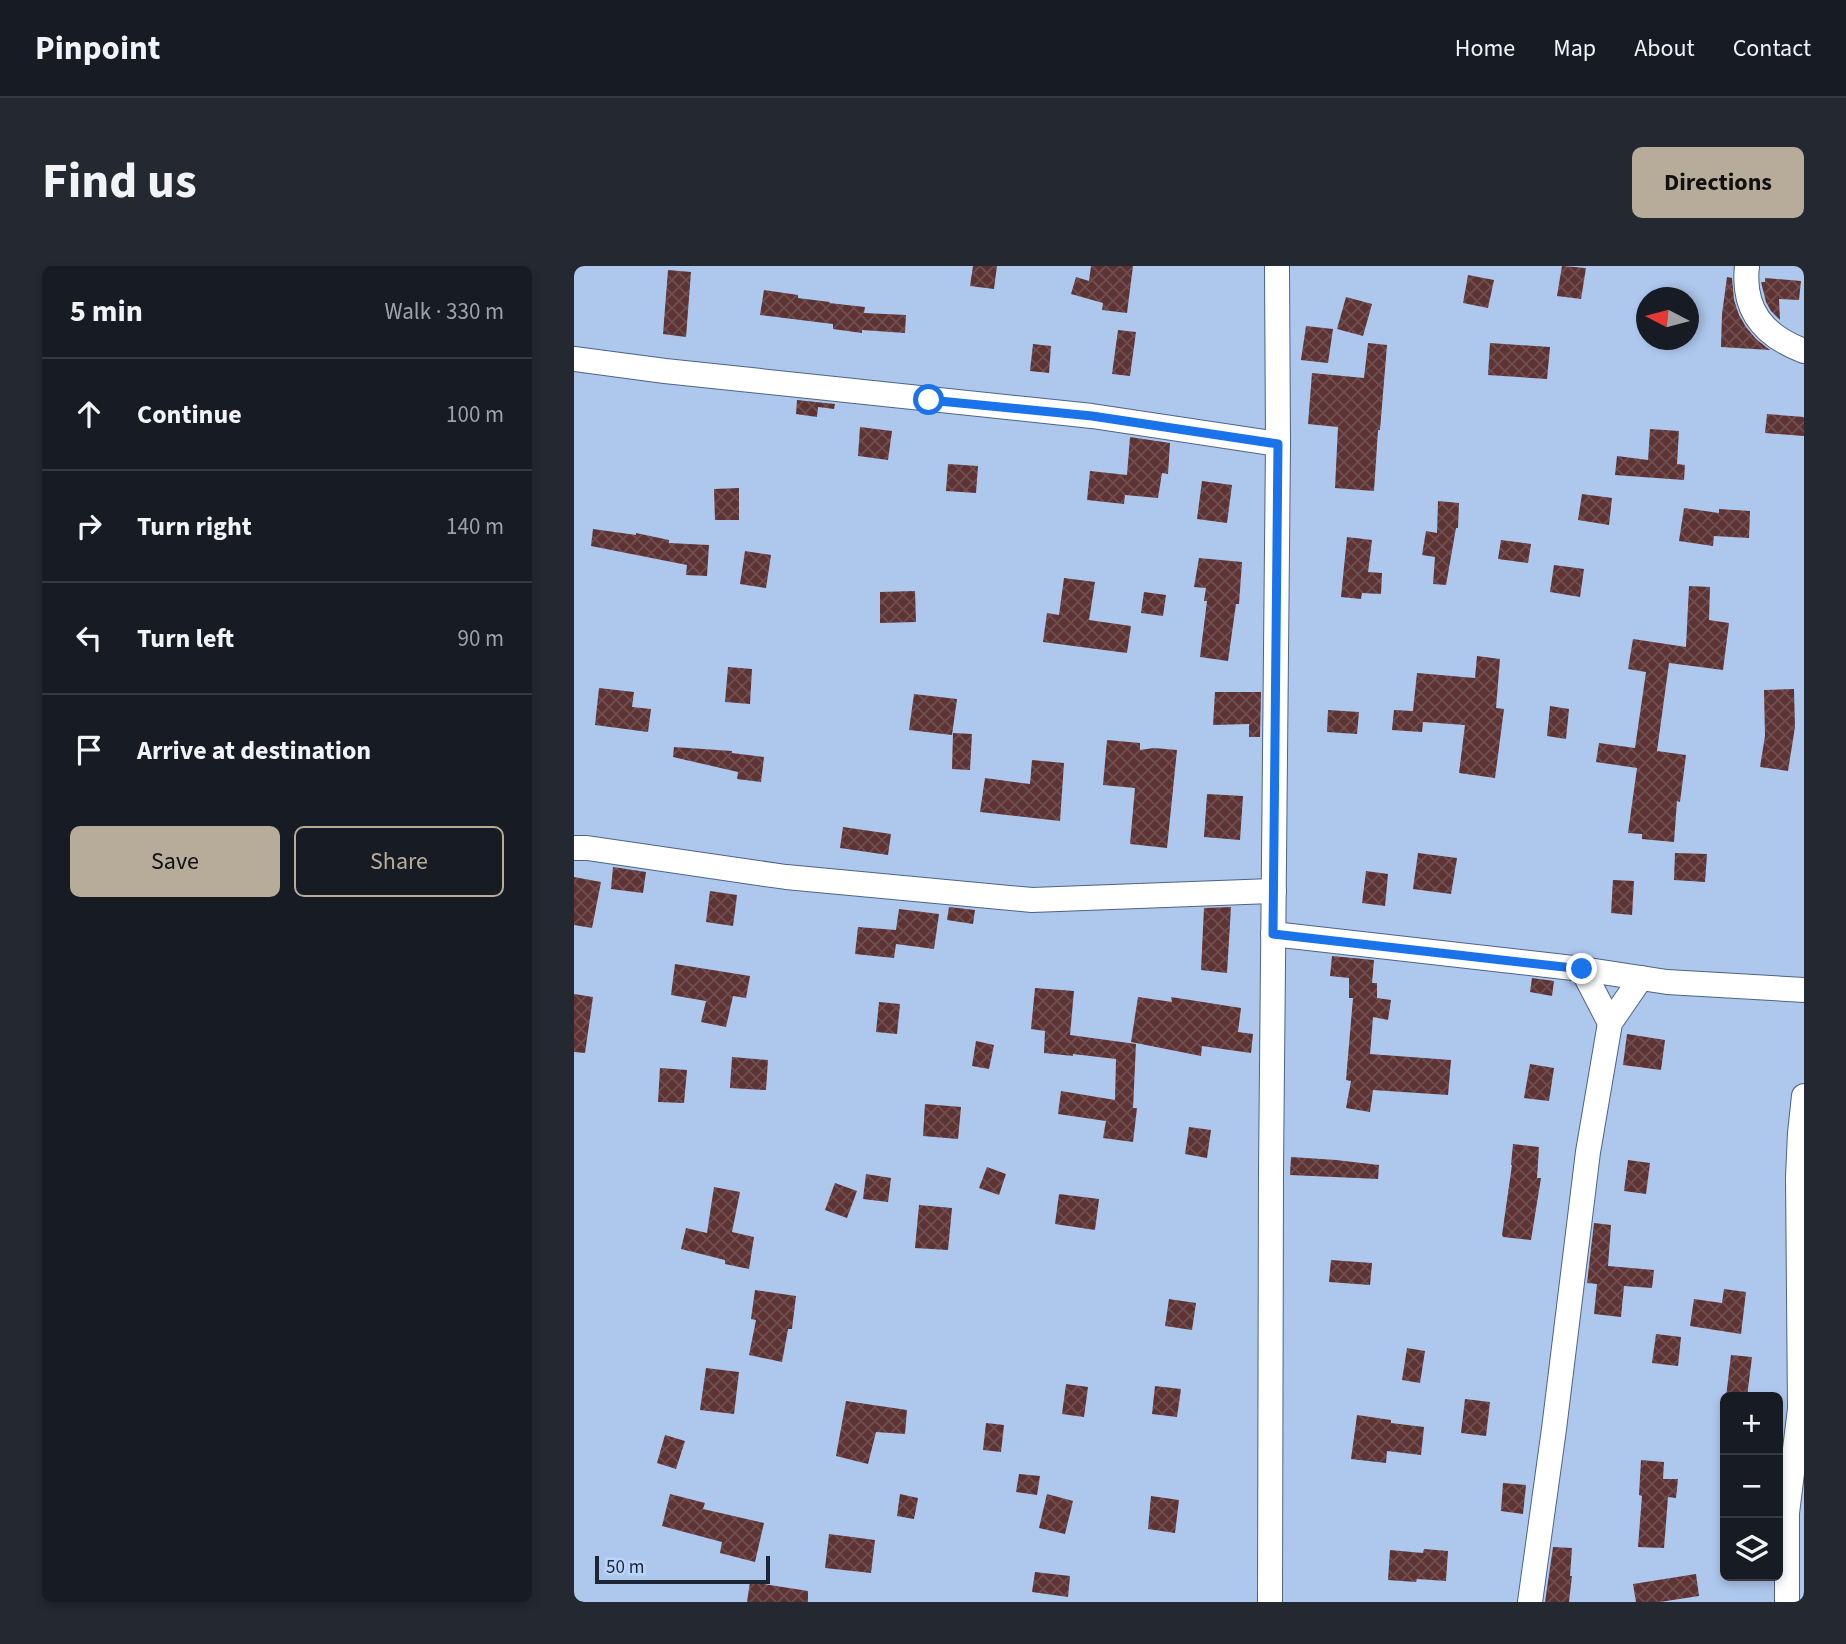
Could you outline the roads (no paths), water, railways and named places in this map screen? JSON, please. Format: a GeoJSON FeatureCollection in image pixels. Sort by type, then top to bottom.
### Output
{"type":"FeatureCollection","features":[{"type":"Feature","properties":{"kind":"street"},"geometry":{"type":"LineString","coordinates":[[1270,1602],[1277,266]]}},
{"type":"Feature","properties":{"kind":"street"},"geometry":{"type":"LineString","coordinates":[[1747,266],[1745,278],[1748,299],[1761,325],[1789,346],[1804,351]]}},
{"type":"Feature","properties":{"kind":"street"},"geometry":{"type":"LineString","coordinates":[[574,359],[679,373],[1092,416],[1278,444]]}},
{"type":"Feature","properties":{"kind":"street"},"geometry":{"type":"LineString","coordinates":[[574,848],[786,877],[1032,900],[1274,891]]}},
{"type":"Feature","properties":{"kind":"street"},"geometry":{"type":"LineString","coordinates":[[1273,934],[1582,969],[1667,982],[1804,990]]}},
{"type":"Feature","properties":{"kind":"street"},"geometry":{"type":"LineString","coordinates":[[1582,969],[1610,1023]]}},
{"type":"Feature","properties":{"kind":"street"},"geometry":{"type":"LineString","coordinates":[[1530,1602],[1588,1152],[1610,1023],[1641,978]]}},
{"type":"Feature","properties":{"kind":"street"},"geometry":{"type":"LineString","coordinates":[[1787,1602],[1787,1513],[1796,1498],[1800,1409],[1798,1177],[1804,1096]]}}]}
